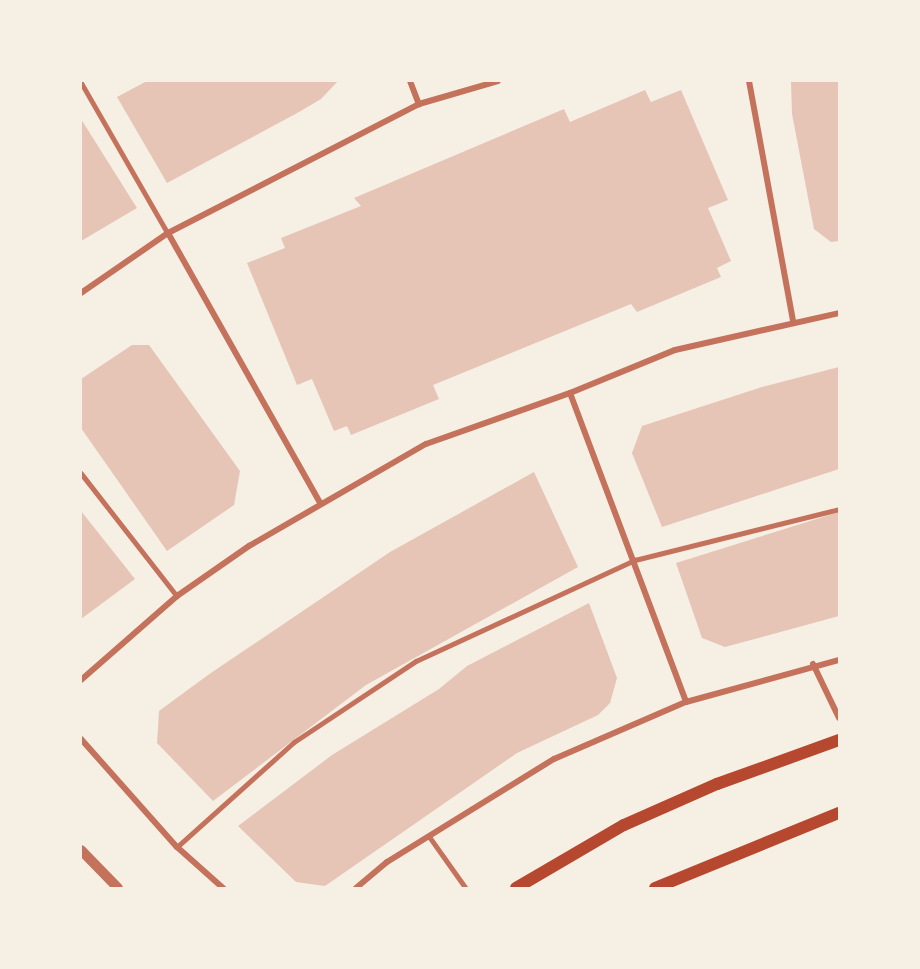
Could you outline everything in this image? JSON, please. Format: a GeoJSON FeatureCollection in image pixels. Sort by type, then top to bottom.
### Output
{"type":"FeatureCollection","features":[{"type":"Feature","properties":{"kind":"main road"},"geometry":{"type":"LineString","coordinates":[[516,888],[624,825],[717,784],[839,740]]}},
{"type":"Feature","properties":{"kind":"main road"},"geometry":{"type":"LineString","coordinates":[[655,888],[839,813]]}},
{"type":"Feature","properties":{"kind":"street"},"geometry":{"type":"LineString","coordinates":[[410,81],[419,104]]}},
{"type":"Feature","properties":{"kind":"street"},"geometry":{"type":"LineString","coordinates":[[81,293],[168,233],[419,104],[498,81]]}},
{"type":"Feature","properties":{"kind":"street"},"geometry":{"type":"LineString","coordinates":[[749,81],[793,320]]}},
{"type":"Feature","properties":{"kind":"street"},"geometry":{"type":"LineString","coordinates":[[168,233],[320,503]]}},
{"type":"Feature","properties":{"kind":"street"},"geometry":{"type":"LineString","coordinates":[[81,680],[177,596],[320,503],[426,444],[570,393],[675,350],[793,320],[839,313]]}},
{"type":"Feature","properties":{"kind":"street"},"geometry":{"type":"LineString","coordinates":[[570,393],[635,560],[686,702]]}},
{"type":"Feature","properties":{"kind":"street"},"geometry":{"type":"LineString","coordinates":[[356,888],[387,862],[554,759],[686,702],[813,664],[839,660]]}},
{"type":"Feature","properties":{"kind":"street"},"geometry":{"type":"LineString","coordinates":[[813,664],[839,718]]}},
{"type":"Feature","properties":{"kind":"street"},"geometry":{"type":"LineString","coordinates":[[81,739],[177,847],[223,888]]}},
{"type":"Feature","properties":{"kind":"street"},"geometry":{"type":"LineString","coordinates":[[81,850],[118,888]]}},
{"type":"Feature","properties":{"kind":"lane"},"geometry":{"type":"LineString","coordinates":[[82,82],[168,233]]}},
{"type":"Feature","properties":{"kind":"lane"},"geometry":{"type":"LineString","coordinates":[[81,473],[177,596]]}},
{"type":"Feature","properties":{"kind":"lane"},"geometry":{"type":"LineString","coordinates":[[177,847],[294,742],[416,661],[635,560],[839,509]]}},
{"type":"Feature","properties":{"kind":"lane"},"geometry":{"type":"LineString","coordinates":[[429,836],[466,888]]}},
{"type":"Feature","properties":{"kind":"building"},"geometry":{"type":"Polygon","coordinates":[[[147,81],[338,81],[321,99],[167,183],[117,97],[147,81]]]}},
{"type":"Feature","properties":{"kind":"building"},"geometry":{"type":"Polygon","coordinates":[[[839,81],[839,241],[831,242],[814,229],[792,114],[791,82],[839,81]]]}},
{"type":"Feature","properties":{"kind":"building"},"geometry":{"type":"Polygon","coordinates":[[[645,90],[651,102],[681,90],[728,200],[708,208],[731,261],[717,268],[721,277],[637,312],[631,304],[433,385],[439,399],[351,435],[347,426],[334,431],[312,379],[297,385],[247,263],[285,248],[281,238],[361,206],[354,198],[564,109],[570,122],[645,90]]]}},
{"type":"Feature","properties":{"kind":"building"},"geometry":{"type":"Polygon","coordinates":[[[81,119],[137,208],[81,241],[81,119]]]}},
{"type":"Feature","properties":{"kind":"building"},"geometry":{"type":"Polygon","coordinates":[[[132,345],[149,345],[240,471],[234,505],[167,551],[81,428],[81,379],[132,345]]]}},
{"type":"Feature","properties":{"kind":"building"},"geometry":{"type":"Polygon","coordinates":[[[839,367],[839,469],[662,527],[632,453],[642,426],[762,387],[839,367]]]}},
{"type":"Feature","properties":{"kind":"building"},"geometry":{"type":"Polygon","coordinates":[[[534,472],[578,567],[366,685],[213,801],[157,743],[159,711],[208,675],[390,552],[534,472]]]}},
{"type":"Feature","properties":{"kind":"building"},"geometry":{"type":"Polygon","coordinates":[[[81,511],[135,579],[81,619],[81,511]]]}},
{"type":"Feature","properties":{"kind":"building"},"geometry":{"type":"Polygon","coordinates":[[[839,512],[839,616],[725,647],[702,638],[676,563],[839,512]]]}},
{"type":"Feature","properties":{"kind":"building"},"geometry":{"type":"Polygon","coordinates":[[[589,603],[617,678],[610,703],[598,715],[517,753],[325,886],[296,882],[238,826],[332,755],[439,689],[467,666],[589,603]]]}}]}
